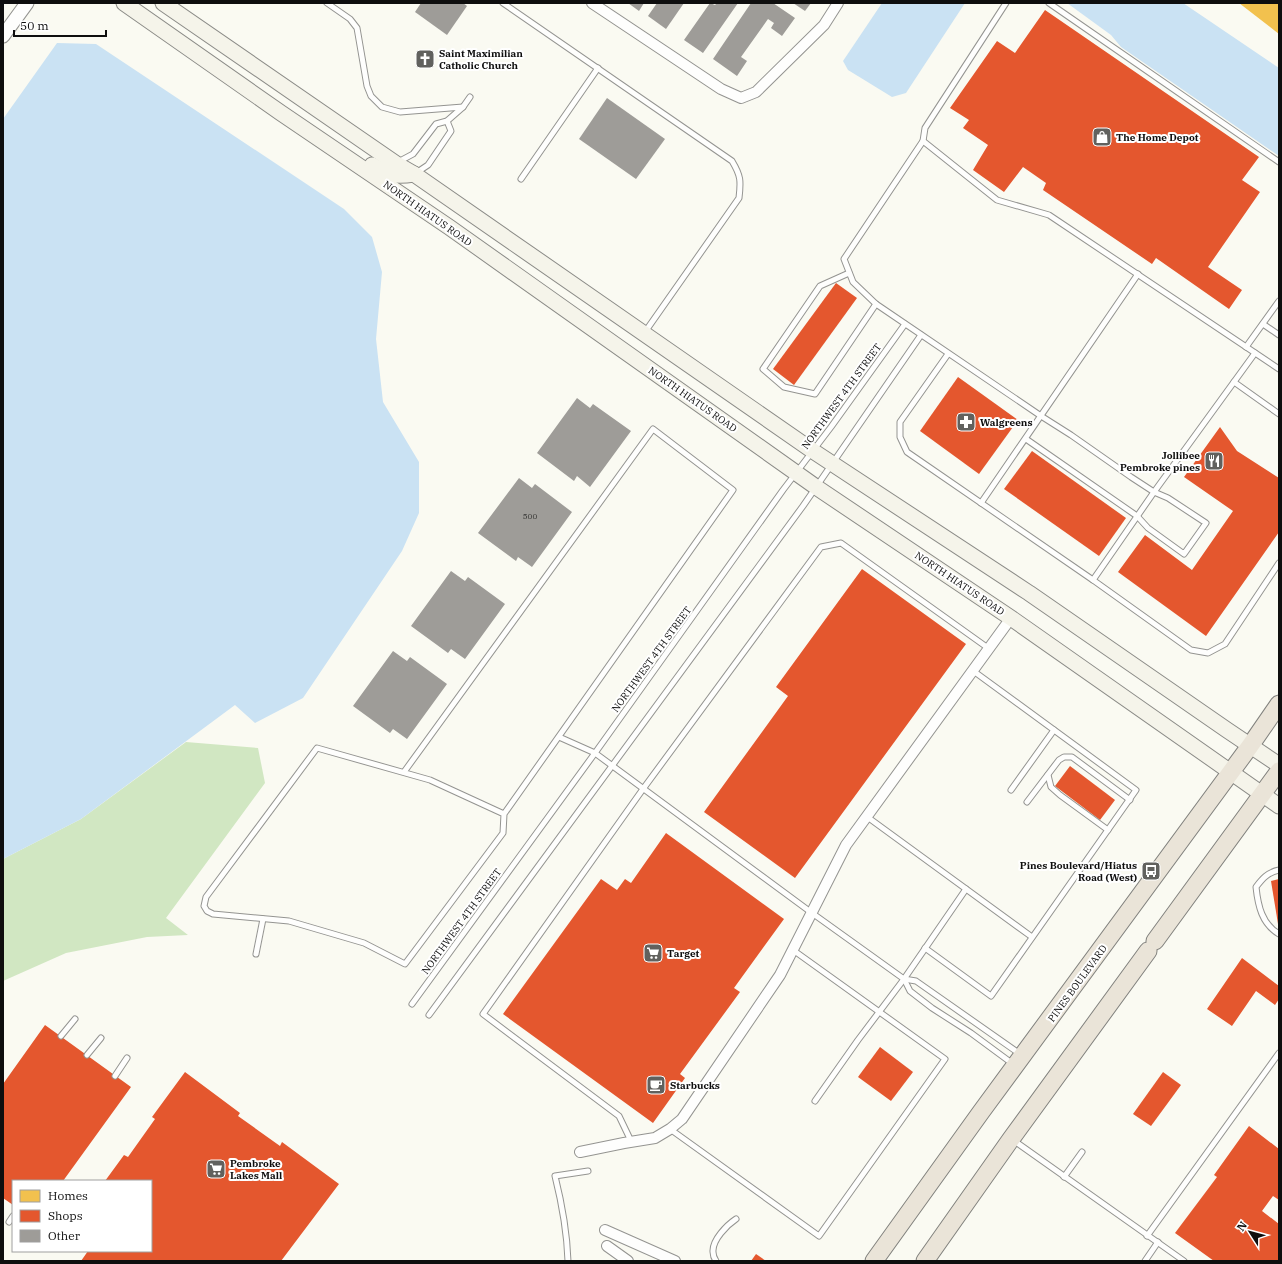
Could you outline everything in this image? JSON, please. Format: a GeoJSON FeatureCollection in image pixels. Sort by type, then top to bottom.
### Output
{"type":"FeatureCollection","features":[{"type":"Feature","properties":{"kind":"highway","name":"PINES BOULEVARD"},"geometry":{"type":"LineString","coordinates":[[874,1261],[1250,746],[1279,704]]}},
{"type":"Feature","properties":{"kind":"highway"},"geometry":{"type":"LineString","coordinates":[[925,1261],[1011,1139],[1279,771]]}},
{"type":"Feature","properties":{"kind":"main road","name":"NORTH HIATUS ROAD"},"geometry":{"type":"LineString","coordinates":[[124,3],[449,227],[796,473],[1011,618],[1279,806]]}},
{"type":"Feature","properties":{"kind":"main road"},"geometry":{"type":"LineString","coordinates":[[163,3],[395,163],[414,174],[832,464],[1029,593],[1279,765]]}},
{"type":"Feature","properties":{"kind":"main road"},"geometry":{"type":"LineString","coordinates":[[282,113],[294,113],[384,172],[394,176],[414,174]]}},
{"type":"Feature","properties":{"kind":"street"},"geometry":{"type":"LineString","coordinates":[[3,36],[27,3]]}},
{"type":"Feature","properties":{"kind":"street"},"geometry":{"type":"LineString","coordinates":[[592,3],[721,89],[741,98],[756,92],[824,25],[838,3]]}},
{"type":"Feature","properties":{"kind":"street"},"geometry":{"type":"LineString","coordinates":[[580,1152],[655,1138],[670,1129],[682,1119],[780,975],[846,845],[1011,618]]}},
{"type":"Feature","properties":{"kind":"street"},"geometry":{"type":"LineString","coordinates":[[604,1230],[675,1261]]}},
{"type":"Feature","properties":{"kind":"street"},"geometry":{"type":"LineString","coordinates":[[607,1246],[628,1261]]}},
{"type":"Feature","properties":{"kind":"lane"},"geometry":{"type":"LineString","coordinates":[[327,3],[350,19],[357,28],[367,86],[371,96],[382,107],[400,112],[463,107]]}},
{"type":"Feature","properties":{"kind":"lane"},"geometry":{"type":"LineString","coordinates":[[503,3],[732,161],[738,170],[741,182],[739,198],[643,334]]}},
{"type":"Feature","properties":{"kind":"lane"},"geometry":{"type":"LineString","coordinates":[[1006,3],[925,128],[923,141],[844,259],[853,282],[876,304],[1154,492],[1168,498],[1206,523],[1184,554],[1148,528],[1137,516],[1026,439]]}},
{"type":"Feature","properties":{"kind":"lane"},"geometry":{"type":"LineString","coordinates":[[1049,3],[1279,162]]}},
{"type":"Feature","properties":{"kind":"lane"},"geometry":{"type":"LineString","coordinates":[[521,179],[598,68]]}},
{"type":"Feature","properties":{"kind":"lane"},"geometry":{"type":"LineString","coordinates":[[395,163],[406,159],[413,154],[436,124],[447,120],[463,107],[470,97]]}},
{"type":"Feature","properties":{"kind":"lane"},"geometry":{"type":"LineString","coordinates":[[414,174],[428,165],[451,131],[447,120]]}},
{"type":"Feature","properties":{"kind":"lane"},"geometry":{"type":"LineString","coordinates":[[923,141],[997,200],[1049,214],[1279,369]]}},
{"type":"Feature","properties":{"kind":"lane"},"geometry":{"type":"LineString","coordinates":[[849,272],[820,286],[763,369],[784,387],[815,394],[876,304]]}},
{"type":"Feature","properties":{"kind":"lane"},"geometry":{"type":"LineString","coordinates":[[981,503],[1138,274]]}},
{"type":"Feature","properties":{"kind":"lane"},"geometry":{"type":"LineString","coordinates":[[1246,347],[1279,301]]}},
{"type":"Feature","properties":{"kind":"lane","name":"NORTHWEST 4TH STREET"},"geometry":{"type":"LineString","coordinates":[[412,1004],[905,324]]}},
{"type":"Feature","properties":{"kind":"lane"},"geometry":{"type":"LineString","coordinates":[[1263,324],[1279,335]]}},
{"type":"Feature","properties":{"kind":"lane"},"geometry":{"type":"LineString","coordinates":[[429,1015],[832,464],[921,335]]}},
{"type":"Feature","properties":{"kind":"lane"},"geometry":{"type":"LineString","coordinates":[[1093,580],[1154,492],[1255,353]]}},
{"type":"Feature","properties":{"kind":"lane"},"geometry":{"type":"LineString","coordinates":[[948,354],[900,422],[900,438],[907,452],[1093,580],[1191,650],[1208,653],[1225,644],[1279,562]]}},
{"type":"Feature","properties":{"kind":"lane"},"geometry":{"type":"LineString","coordinates":[[1234,382],[1279,414]]}},
{"type":"Feature","properties":{"kind":"lane"},"geometry":{"type":"LineString","coordinates":[[404,772],[653,429],[733,490],[504,814],[503,833],[405,964],[364,944],[289,921],[213,914],[207,911],[204,906],[206,897],[317,748],[430,780],[504,814]]}},
{"type":"Feature","properties":{"kind":"lane"},"geometry":{"type":"LineString","coordinates":[[631,1142],[619,1116],[484,1014],[643,789],[821,547],[841,543],[988,648]]}},
{"type":"Feature","properties":{"kind":"lane"},"geometry":{"type":"LineString","coordinates":[[925,948],[991,996],[1136,790],[972,670]]}},
{"type":"Feature","properties":{"kind":"lane"},"geometry":{"type":"LineString","coordinates":[[1011,790],[1054,730]]}},
{"type":"Feature","properties":{"kind":"lane"},"geometry":{"type":"LineString","coordinates":[[559,737],[595,753],[904,979],[916,981],[1019,1061]]}},
{"type":"Feature","properties":{"kind":"lane"},"geometry":{"type":"LineString","coordinates":[[1027,802],[1059,760],[1064,757],[1072,757],[1130,800]]}},
{"type":"Feature","properties":{"kind":"lane"},"geometry":{"type":"LineString","coordinates":[[1048,775],[1051,787],[1108,830]]}},
{"type":"Feature","properties":{"kind":"lane"},"geometry":{"type":"LineString","coordinates":[[866,816],[1032,937]]}},
{"type":"Feature","properties":{"kind":"lane"},"geometry":{"type":"LineString","coordinates":[[1279,870],[1272,871],[1263,878],[1256,887],[1257,900],[1261,912],[1268,926],[1279,934]]}},
{"type":"Feature","properties":{"kind":"lane"},"geometry":{"type":"LineString","coordinates":[[815,1101],[904,979],[966,889]]}},
{"type":"Feature","properties":{"kind":"lane"},"geometry":{"type":"LineString","coordinates":[[256,954],[263,918]]}},
{"type":"Feature","properties":{"kind":"lane"},"geometry":{"type":"LineString","coordinates":[[670,1129],[819,1236],[945,1059],[793,950]]}},
{"type":"Feature","properties":{"kind":"lane"},"geometry":{"type":"LineString","coordinates":[[904,979],[910,991],[932,1008],[1019,1061]]}},
{"type":"Feature","properties":{"kind":"lane"},"geometry":{"type":"LineString","coordinates":[[61,1036],[75,1019]]}},
{"type":"Feature","properties":{"kind":"lane"},"geometry":{"type":"LineString","coordinates":[[87,1055],[101,1038]]}},
{"type":"Feature","properties":{"kind":"lane"},"geometry":{"type":"LineString","coordinates":[[1147,1236],[1279,1053]]}},
{"type":"Feature","properties":{"kind":"lane"},"geometry":{"type":"LineString","coordinates":[[115,1076],[127,1058]]}},
{"type":"Feature","properties":{"kind":"lane"},"geometry":{"type":"LineString","coordinates":[[1011,1139],[1184,1261]]}},
{"type":"Feature","properties":{"kind":"lane"},"geometry":{"type":"LineString","coordinates":[[1064,1177],[1082,1152]]}},
{"type":"Feature","properties":{"kind":"lane"},"geometry":{"type":"LineString","coordinates":[[568,1261],[568,1244],[563,1211],[555,1176],[588,1171]]}},
{"type":"Feature","properties":{"kind":"lane"},"geometry":{"type":"LineString","coordinates":[[10,1222],[12,1218]]}},
{"type":"Feature","properties":{"kind":"lane"},"geometry":{"type":"LineString","coordinates":[[716,1261],[712,1254],[713,1246],[727,1227],[736,1219]]}},
{"type":"Feature","properties":{"kind":"lane"},"geometry":{"type":"LineString","coordinates":[[1145,1261],[1158,1242]]}},
{"type":"Feature","properties":{"kind":"green space"},"geometry":{"type":"Polygon","coordinates":[[[186,742],[258,748],[265,783],[166,918],[188,935],[147,937],[66,953],[3,981],[3,859],[81,819],[186,742]]]}},
{"type":"Feature","properties":{"kind":"water"},"geometry":{"type":"Polygon","coordinates":[[[882,3],[965,3],[906,93],[892,97],[848,70],[843,61],[882,3]]]}},
{"type":"Feature","properties":{"kind":"water"},"geometry":{"type":"Polygon","coordinates":[[[1067,3],[1183,3],[1279,68],[1279,156],[1121,47],[1111,35],[1067,3]]]}},
{"type":"Feature","properties":{"kind":"water"},"geometry":{"type":"Polygon","coordinates":[[[57,43],[96,44],[344,209],[372,237],[382,272],[376,339],[383,402],[419,462],[419,513],[402,551],[303,698],[255,723],[235,705],[81,819],[3,859],[3,119],[57,43]]]}},
{"type":"Feature","properties":{"kind":"building: Homes"},"geometry":{"type":"Polygon","coordinates":[[[1239,3],[1279,3],[1279,34],[1239,3]]]}},
{"type":"Feature","properties":{"kind":"building: Shops","name":"The Home Depot"},"geometry":{"type":"Polygon","coordinates":[[[1045,10],[1259,157],[1242,180],[1260,192],[1208,267],[1242,290],[1229,309],[1156,258],[1152,264],[1043,190],[1046,183],[1023,167],[1004,192],[973,170],[988,145],[963,128],[969,120],[950,108],[997,41],[1015,53],[1045,10]]]}},
{"type":"Feature","properties":{"kind":"building: Shops"},"geometry":{"type":"Polygon","coordinates":[[[836,283],[857,298],[794,385],[773,369],[836,283]]]}},
{"type":"Feature","properties":{"kind":"building: Shops","name":"Walgreens"},"geometry":{"type":"Polygon","coordinates":[[[958,377],[1018,420],[979,474],[920,431],[958,377]]]}},
{"type":"Feature","properties":{"kind":"building: Shops"},"geometry":{"type":"Polygon","coordinates":[[[1220,427],[1237,451],[1279,478],[1279,532],[1206,636],[1118,572],[1145,535],[1192,570],[1233,511],[1184,477],[1220,427]]]}},
{"type":"Feature","properties":{"kind":"building: Shops"},"geometry":{"type":"Polygon","coordinates":[[[1032,451],[1126,518],[1099,556],[1004,489],[1032,451]]]}},
{"type":"Feature","properties":{"kind":"building: Shops"},"geometry":{"type":"Polygon","coordinates":[[[862,569],[966,644],[795,878],[704,812],[788,696],[776,687],[862,569]]]}},
{"type":"Feature","properties":{"kind":"building: Shops"},"geometry":{"type":"Polygon","coordinates":[[[1070,766],[1115,800],[1100,820],[1055,786],[1070,766]]]}},
{"type":"Feature","properties":{"kind":"building: Shops","name":"Target"},"geometry":{"type":"Polygon","coordinates":[[[666,833],[784,919],[734,988],[740,992],[680,1074],[685,1078],[653,1123],[503,1014],[601,879],[617,890],[625,879],[631,883],[666,833]]]}},
{"type":"Feature","properties":{"kind":"building: Shops"},"geometry":{"type":"Polygon","coordinates":[[[1279,879],[1279,923],[1278,924],[1271,881],[1279,879]]]}},
{"type":"Feature","properties":{"kind":"building: Shops"},"geometry":{"type":"Polygon","coordinates":[[[1242,958],[1279,986],[1279,999],[1275,1005],[1256,991],[1232,1026],[1207,1009],[1242,958]]]}},
{"type":"Feature","properties":{"kind":"building: Shops"},"geometry":{"type":"Polygon","coordinates":[[[45,1025],[131,1087],[64,1180],[12,1180],[12,1204],[3,1198],[3,1084],[45,1025]]]}},
{"type":"Feature","properties":{"kind":"building: Shops"},"geometry":{"type":"Polygon","coordinates":[[[880,1047],[913,1072],[891,1101],[858,1077],[880,1047]]]}},
{"type":"Feature","properties":{"kind":"building: Shops","name":"Pembroke Lakes Mall"},"geometry":{"type":"Polygon","coordinates":[[[185,1072],[240,1113],[238,1116],[280,1146],[282,1142],[339,1184],[281,1261],[81,1261],[87,1252],[152,1252],[152,1180],[106,1180],[124,1155],[128,1157],[155,1119],[152,1117],[185,1072]]]}},
{"type":"Feature","properties":{"kind":"building: Shops"},"geometry":{"type":"Polygon","coordinates":[[[1163,1072],[1181,1085],[1151,1126],[1133,1114],[1163,1072]]]}},
{"type":"Feature","properties":{"kind":"building: Shops"},"geometry":{"type":"Polygon","coordinates":[[[1249,1126],[1279,1149],[1279,1200],[1273,1196],[1262,1211],[1279,1224],[1279,1261],[1214,1261],[1175,1233],[1217,1177],[1214,1175],[1249,1126]]]}},
{"type":"Feature","properties":{"kind":"building: Shops"},"geometry":{"type":"Polygon","coordinates":[[[756,1254],[766,1261],[751,1261],[756,1254]]]}},
{"type":"Feature","properties":{"kind":"building: Other"},"geometry":{"type":"Polygon","coordinates":[[[421,3],[463,3],[467,6],[447,35],[415,12],[421,3]]]}},
{"type":"Feature","properties":{"kind":"building: Other"},"geometry":{"type":"Polygon","coordinates":[[[628,3],[644,3],[639,11],[628,3]]]}},
{"type":"Feature","properties":{"kind":"building: Other"},"geometry":{"type":"Polygon","coordinates":[[[657,3],[684,3],[666,29],[648,16],[657,3]]]}},
{"type":"Feature","properties":{"kind":"building: Other"},"geometry":{"type":"Polygon","coordinates":[[[710,3],[715,5],[717,3],[738,3],[703,53],[684,40],[710,3]]]}},
{"type":"Feature","properties":{"kind":"building: Other"},"geometry":{"type":"Polygon","coordinates":[[[751,3],[773,3],[795,18],[782,36],[771,28],[774,23],[768,19],[741,57],[747,61],[737,76],[713,59],[751,3]]]}},
{"type":"Feature","properties":{"kind":"building: Other"},"geometry":{"type":"Polygon","coordinates":[[[793,3],[811,3],[805,11],[793,3]]]}},
{"type":"Feature","properties":{"kind":"building: Other"},"geometry":{"type":"Polygon","coordinates":[[[607,98],[665,139],[636,179],[579,139],[607,98]]]}},
{"type":"Feature","properties":{"kind":"building: Other"},"geometry":{"type":"Polygon","coordinates":[[[577,398],[590,408],[593,404],[631,431],[590,487],[577,476],[574,481],[537,453],[577,398]]]}},
{"type":"Feature","properties":{"kind":"building: Other"},"geometry":{"type":"Polygon","coordinates":[[[519,478],[532,488],[535,484],[572,512],[532,567],[518,557],[516,561],[478,533],[519,478]]]}},
{"type":"Feature","properties":{"kind":"building: Other"},"geometry":{"type":"Polygon","coordinates":[[[451,571],[465,581],[468,577],[505,604],[465,659],[451,649],[448,653],[411,626],[451,571]]]}},
{"type":"Feature","properties":{"kind":"building: Other"},"geometry":{"type":"Polygon","coordinates":[[[393,651],[407,661],[410,657],[447,684],[407,739],[393,729],[390,733],[353,706],[393,651]]]}},
{"type":"Feature","properties":{"kind":"place","name":"Saint Maximilian Catholic Church"},"geometry":{"type":"Point","coordinates":[425,59]}},
{"type":"Feature","properties":{"kind":"place","name":"The Home Depot"},"geometry":{"type":"Point","coordinates":[1102,137]}},
{"type":"Feature","properties":{"kind":"place","name":"Walgreens"},"geometry":{"type":"Point","coordinates":[966,422]}},
{"type":"Feature","properties":{"kind":"place","name":"Jollibee Pembroke pines"},"geometry":{"type":"Point","coordinates":[1214,461]}},
{"type":"Feature","properties":{"kind":"place","name":"Pines Boulevard/Hiatus Road (West)"},"geometry":{"type":"Point","coordinates":[1151,871]}},
{"type":"Feature","properties":{"kind":"place","name":"Target"},"geometry":{"type":"Point","coordinates":[653,953]}},
{"type":"Feature","properties":{"kind":"place","name":"Starbucks"},"geometry":{"type":"Point","coordinates":[656,1085]}},
{"type":"Feature","properties":{"kind":"place","name":"Pembroke Lakes Mall"},"geometry":{"type":"Point","coordinates":[216,1169]}}]}
